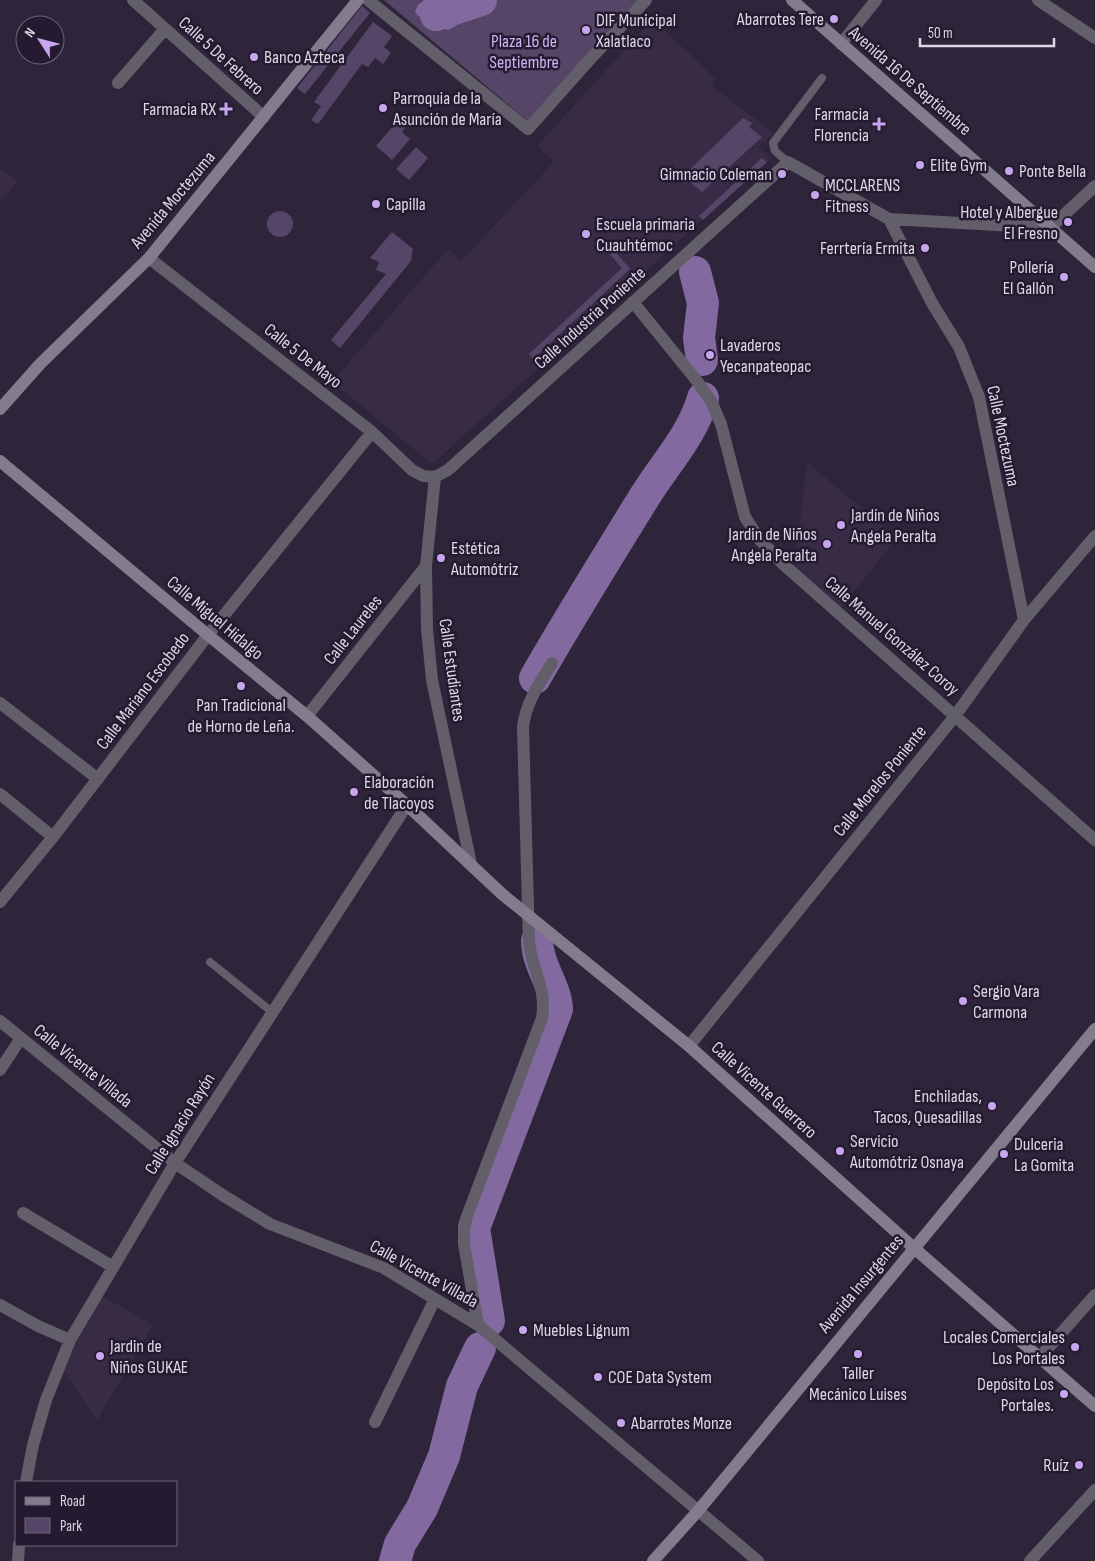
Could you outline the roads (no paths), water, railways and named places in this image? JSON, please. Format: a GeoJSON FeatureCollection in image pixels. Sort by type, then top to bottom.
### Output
{"type":"FeatureCollection","features":[{"type":"Feature","properties":{"kind":"main road","name":"Avenida Moctezuma"},"geometry":{"type":"LineString","coordinates":[[0,409],[40,364],[149,258],[358,0]]}},
{"type":"Feature","properties":{"kind":"main road","name":"Avenida 16 De Septiembre"},"geometry":{"type":"LineString","coordinates":[[792,0],[1095,267]]}},
{"type":"Feature","properties":{"kind":"main road","name":"Calle Miguel Hidalgo"},"geometry":{"type":"LineString","coordinates":[[0,461],[307,716],[407,805]]}},
{"type":"Feature","properties":{"kind":"main road","name":"Calle Vicente Guerrero"},"geometry":{"type":"LineString","coordinates":[[407,805],[502,894],[689,1046],[914,1248],[1095,1406]]}},
{"type":"Feature","properties":{"kind":"main road","name":"Avenida Insurgentes"},"geometry":{"type":"LineString","coordinates":[[654,1561],[698,1511],[1095,1028]]}},
{"type":"Feature","properties":{"kind":"street","name":"Calle 5 De Febrero"},"geometry":{"type":"LineString","coordinates":[[134,0],[264,118]]}},
{"type":"Feature","properties":{"kind":"street"},"geometry":{"type":"LineString","coordinates":[[368,0],[528,129],[598,50],[646,0]]}},
{"type":"Feature","properties":{"kind":"street"},"geometry":{"type":"LineString","coordinates":[[841,44],[876,0]]}},
{"type":"Feature","properties":{"kind":"street"},"geometry":{"type":"LineString","coordinates":[[1038,0],[1095,38]]}},
{"type":"Feature","properties":{"kind":"street"},"geometry":{"type":"LineString","coordinates":[[118,83],[165,29]]}},
{"type":"Feature","properties":{"kind":"street"},"geometry":{"type":"LineString","coordinates":[[788,162],[889,219],[1050,228],[1095,186]]}},
{"type":"Feature","properties":{"kind":"street","name":"Calle Industria Poniente"},"geometry":{"type":"LineString","coordinates":[[435,477],[448,470],[788,162]]}},
{"type":"Feature","properties":{"kind":"street","name":"Calle Moctezuma"},"geometry":{"type":"LineString","coordinates":[[889,219],[932,303],[959,347],[979,396],[1024,620]]}},
{"type":"Feature","properties":{"kind":"street","name":"Calle 5 De Mayo"},"geometry":{"type":"LineString","coordinates":[[149,258],[372,432],[412,470],[423,476],[435,477]]}},
{"type":"Feature","properties":{"kind":"street","name":"Calle Manuel González Coroy"},"geometry":{"type":"LineString","coordinates":[[633,302],[697,381],[711,402],[721,424],[745,517],[760,540],[783,564],[1095,840]]}},
{"type":"Feature","properties":{"kind":"street","name":"Calle Mariano Escobedo"},"geometry":{"type":"LineString","coordinates":[[0,902],[53,837],[208,635],[372,432]]}},
{"type":"Feature","properties":{"kind":"street","name":"Calle Estudiantes"},"geometry":{"type":"LineString","coordinates":[[435,477],[426,566],[427,629],[432,680],[471,864]]}},
{"type":"Feature","properties":{"kind":"street","name":"Calle Morelos Poniente"},"geometry":{"type":"LineString","coordinates":[[689,1046],[955,716],[1024,620],[1095,536]]}},
{"type":"Feature","properties":{"kind":"street","name":"Calle Laureles"},"geometry":{"type":"LineString","coordinates":[[307,716],[426,566]]}},
{"type":"Feature","properties":{"kind":"street"},"geometry":{"type":"LineString","coordinates":[[478,1325],[464,1244],[466,1219],[542,1018],[544,1004],[543,992],[530,954],[523,727],[525,712],[531,698],[552,663]]}},
{"type":"Feature","properties":{"kind":"street"},"geometry":{"type":"LineString","coordinates":[[0,703],[98,779]]}},
{"type":"Feature","properties":{"kind":"street"},"geometry":{"type":"LineString","coordinates":[[0,794],[53,837]]}},
{"type":"Feature","properties":{"kind":"street","name":"Calle Ignacio Rayón"},"geometry":{"type":"LineString","coordinates":[[26,1481],[33,1445],[46,1400],[70,1340],[175,1162],[407,805]]}},
{"type":"Feature","properties":{"kind":"street","name":"Calle Vicente Villada"},"geometry":{"type":"LineString","coordinates":[[0,1020],[175,1162],[224,1196],[270,1224],[384,1268],[478,1325],[758,1561]]}},
{"type":"Feature","properties":{"kind":"street"},"geometry":{"type":"LineString","coordinates":[[0,1070],[21,1038]]}},
{"type":"Feature","properties":{"kind":"street"},"geometry":{"type":"LineString","coordinates":[[22,1213],[113,1268]]}},
{"type":"Feature","properties":{"kind":"street"},"geometry":{"type":"LineString","coordinates":[[1040,1357],[1095,1295]]}},
{"type":"Feature","properties":{"kind":"street"},"geometry":{"type":"LineString","coordinates":[[375,1422],[434,1299]]}},
{"type":"Feature","properties":{"kind":"street"},"geometry":{"type":"LineString","coordinates":[[0,1305],[38,1326],[70,1340]]}},
{"type":"Feature","properties":{"kind":"street"},"geometry":{"type":"LineString","coordinates":[[1030,1561],[1095,1490]]}},
{"type":"Feature","properties":{"kind":"street"},"geometry":{"type":"LineString","coordinates":[[18,1561],[19,1546]]}},
{"type":"Feature","properties":{"kind":"lane"},"geometry":{"type":"LineString","coordinates":[[788,162],[774,151],[773,143],[822,78]]}},
{"type":"Feature","properties":{"kind":"lane"},"geometry":{"type":"LineString","coordinates":[[210,962],[272,1012]]}},
{"type":"Feature","properties":{"kind":"waterway"},"geometry":{"type":"LineString","coordinates":[[436,15],[481,0]]}},
{"type":"Feature","properties":{"kind":"waterway"},"geometry":{"type":"LineString","coordinates":[[695,272],[703,303],[699,338],[702,360]]}},
{"type":"Feature","properties":{"kind":"waterway"},"geometry":{"type":"LineString","coordinates":[[535,678],[645,496],[686,436],[703,398]]}},
{"type":"Feature","properties":{"kind":"waterway"},"geometry":{"type":"LineString","coordinates":[[489,1321],[474,1228],[557,1009],[556,1000],[540,959],[537,941]]}},
{"type":"Feature","properties":{"kind":"waterway"},"geometry":{"type":"LineString","coordinates":[[395,1561],[400,1544],[422,1508],[444,1456],[462,1386],[480,1348]]}},
{"type":"Feature","properties":{"kind":"place","name":"Abarrotes Tere"},"geometry":{"type":"Point","coordinates":[834,19]}},
{"type":"Feature","properties":{"kind":"place","name":"DIF Municipal Xalatlaco"},"geometry":{"type":"Point","coordinates":[586,30]}},
{"type":"Feature","properties":{"kind":"place","name":"Banco Azteca"},"geometry":{"type":"Point","coordinates":[254,57]}},
{"type":"Feature","properties":{"kind":"place","name":"Parroquia de la Asunción de María"},"geometry":{"type":"Point","coordinates":[383,108]}},
{"type":"Feature","properties":{"kind":"place","name":"Farmacia RX"},"geometry":{"type":"Point","coordinates":[226,109]}},
{"type":"Feature","properties":{"kind":"place","name":"Farmacia Florencia"},"geometry":{"type":"Point","coordinates":[879,124]}},
{"type":"Feature","properties":{"kind":"place","name":"Elite Gym"},"geometry":{"type":"Point","coordinates":[920,165]}},
{"type":"Feature","properties":{"kind":"place","name":"Ponte Bella"},"geometry":{"type":"Point","coordinates":[1009,171]}},
{"type":"Feature","properties":{"kind":"place","name":"Gimnacio Coleman"},"geometry":{"type":"Point","coordinates":[782,174]}},
{"type":"Feature","properties":{"kind":"place","name":"MCCLARENS Fitness"},"geometry":{"type":"Point","coordinates":[815,195]}},
{"type":"Feature","properties":{"kind":"place","name":"Capilla"},"geometry":{"type":"Point","coordinates":[376,204]}},
{"type":"Feature","properties":{"kind":"place","name":"Hotel y Albergue El Fresno"},"geometry":{"type":"Point","coordinates":[1068,222]}},
{"type":"Feature","properties":{"kind":"place","name":"Escuela primaria Cuauhtémoc"},"geometry":{"type":"Point","coordinates":[586,234]}},
{"type":"Feature","properties":{"kind":"place","name":"Ferrtería Ermita"},"geometry":{"type":"Point","coordinates":[925,248]}},
{"type":"Feature","properties":{"kind":"place","name":"Pollería El Gallón"},"geometry":{"type":"Point","coordinates":[1064,277]}},
{"type":"Feature","properties":{"kind":"place","name":"Lavaderos Yecanpateopac"},"geometry":{"type":"Point","coordinates":[710,355]}},
{"type":"Feature","properties":{"kind":"place","name":"Jardín de Niños Angela Peralta"},"geometry":{"type":"Point","coordinates":[841,525]}},
{"type":"Feature","properties":{"kind":"place","name":"Jardin de Niños Angela Peralta"},"geometry":{"type":"Point","coordinates":[827,544]}},
{"type":"Feature","properties":{"kind":"place","name":"Estética Automótriz"},"geometry":{"type":"Point","coordinates":[441,558]}},
{"type":"Feature","properties":{"kind":"place","name":"Pan Tradicional de Horno de Leña."},"geometry":{"type":"Point","coordinates":[241,686]}},
{"type":"Feature","properties":{"kind":"place","name":"Elaboración de Tlacoyos"},"geometry":{"type":"Point","coordinates":[354,792]}},
{"type":"Feature","properties":{"kind":"place","name":"Sergio Vara Carmona"},"geometry":{"type":"Point","coordinates":[963,1001]}},
{"type":"Feature","properties":{"kind":"place","name":"Enchiladas, Tacos, Quesadillas"},"geometry":{"type":"Point","coordinates":[992,1106]}},
{"type":"Feature","properties":{"kind":"place","name":"Servicio Automótriz Osnaya"},"geometry":{"type":"Point","coordinates":[840,1151]}},
{"type":"Feature","properties":{"kind":"place","name":"Dulceria La Gomita"},"geometry":{"type":"Point","coordinates":[1004,1154]}},
{"type":"Feature","properties":{"kind":"place","name":"Muebles Lignum"},"geometry":{"type":"Point","coordinates":[523,1330]}},
{"type":"Feature","properties":{"kind":"place","name":"Locales Comerciales Los Portales"},"geometry":{"type":"Point","coordinates":[1075,1347]}},
{"type":"Feature","properties":{"kind":"place","name":"Taller Mecánico Luises"},"geometry":{"type":"Point","coordinates":[858,1354]}},
{"type":"Feature","properties":{"kind":"place","name":"Jardin de Niños GUKAE"},"geometry":{"type":"Point","coordinates":[100,1356]}},
{"type":"Feature","properties":{"kind":"place","name":"COE Data System"},"geometry":{"type":"Point","coordinates":[598,1377]}},
{"type":"Feature","properties":{"kind":"place","name":"Depósito Los Portales."},"geometry":{"type":"Point","coordinates":[1064,1394]}},
{"type":"Feature","properties":{"kind":"place","name":"Abarrotes Monze"},"geometry":{"type":"Point","coordinates":[621,1423]}},
{"type":"Feature","properties":{"kind":"place","name":"Ruíz"},"geometry":{"type":"Point","coordinates":[1079,1465]}},
{"type":"Feature","properties":{"kind":"park label","name":"Plaza 16 de Septiembre"},"geometry":{"type":"Point","coordinates":[524,51]}}]}
